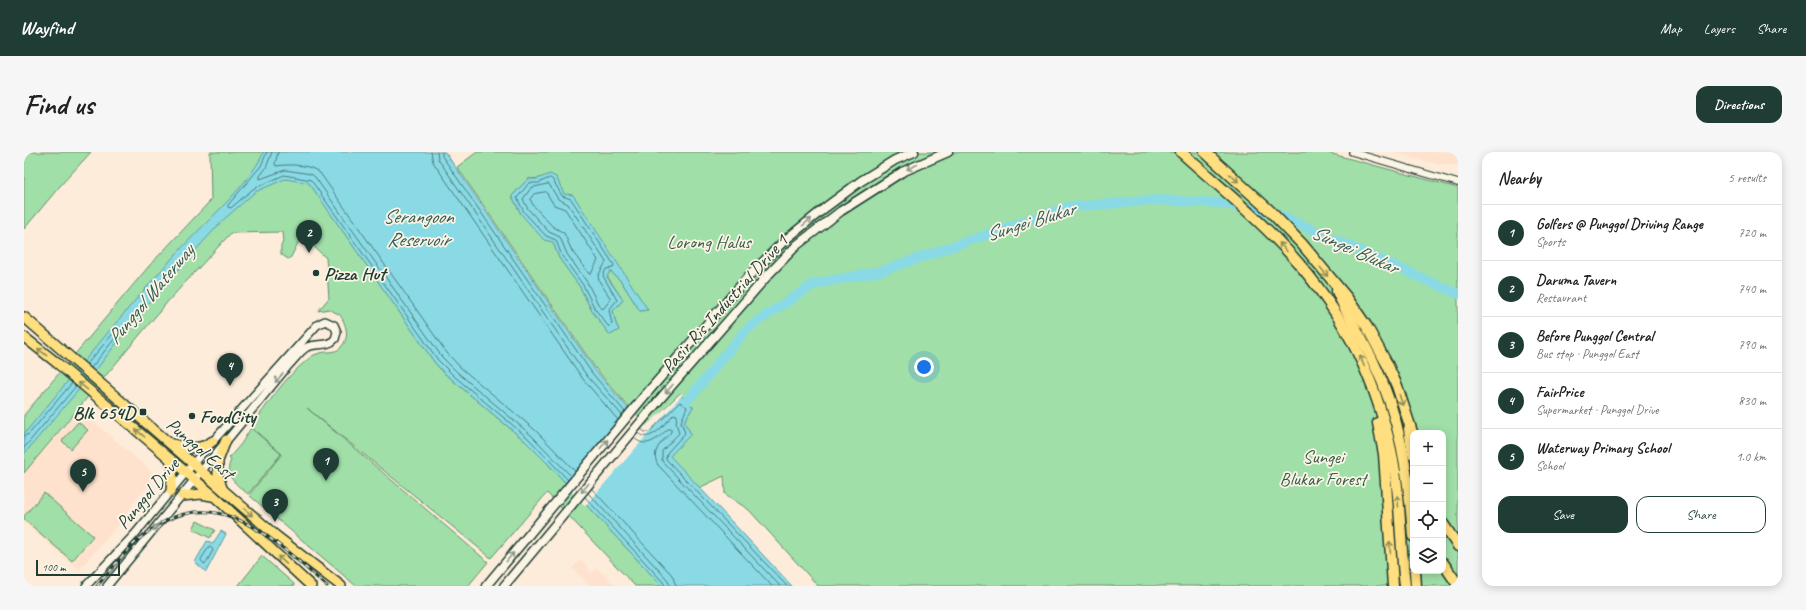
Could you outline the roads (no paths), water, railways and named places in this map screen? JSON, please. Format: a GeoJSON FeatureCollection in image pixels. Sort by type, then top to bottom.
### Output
{"type":"FeatureCollection","features":[{"type":"Feature","properties":{"kind":"highway"},"geometry":{"type":"LineString","coordinates":[[1181,152],[1255,218],[1280,243],[1333,308],[1347,330],[1361,357],[1388,434],[1397,483],[1404,584]]}},
{"type":"Feature","properties":{"kind":"highway"},"geometry":{"type":"LineString","coordinates":[[1205,152],[1269,210],[1302,244],[1347,298],[1374,340],[1397,386],[1411,430]]}},
{"type":"Feature","properties":{"kind":"highway"},"geometry":{"type":"LineString","coordinates":[[1335,285],[1343,306],[1374,362],[1392,410],[1403,447],[1411,502]]}},
{"type":"Feature","properties":{"kind":"highway"},"geometry":{"type":"LineString","coordinates":[[1373,388],[1384,454],[1393,586]]}},
{"type":"Feature","properties":{"kind":"highway"},"geometry":{"type":"LineString","coordinates":[[1408,421],[1410,434]]}},
{"type":"Feature","properties":{"kind":"highway"},"geometry":{"type":"LineString","coordinates":[[1446,528],[1458,546]]}},
{"type":"Feature","properties":{"kind":"highway"},"geometry":{"type":"LineString","coordinates":[[1446,567],[1458,584]]}},
{"type":"Feature","properties":{"kind":"highway"},"geometry":{"type":"LineString","coordinates":[[1415,574],[1416,586]]}},
{"type":"Feature","properties":{"kind":"main road","name":"Pasir Ris Industrial Drive 1"},"geometry":{"type":"LineString","coordinates":[[486,586],[647,392],[748,277],[784,241],[843,194],[895,160],[914,152]]}},
{"type":"Feature","properties":{"kind":"main road","name":"Pasir Ris Industrial Drive 1"},"geometry":{"type":"LineString","coordinates":[[504,586],[544,536],[660,399],[768,275],[798,245],[846,207],[902,172],[948,152]]}},
{"type":"Feature","properties":{"kind":"main road","name":"Punggol East"},"geometry":{"type":"LineString","coordinates":[[24,317],[168,443],[341,586]]}},
{"type":"Feature","properties":{"kind":"main road","name":"Punggol East"},"geometry":{"type":"LineString","coordinates":[[24,338],[57,363],[214,496],[308,583]]}},
{"type":"Feature","properties":{"kind":"main road"},"geometry":{"type":"LineString","coordinates":[[222,488],[218,475],[218,461],[226,440]]}},
{"type":"Feature","properties":{"kind":"main road"},"geometry":{"type":"LineString","coordinates":[[168,443],[194,449],[206,446],[213,441]]}},
{"type":"Feature","properties":{"kind":"main road"},"geometry":{"type":"LineString","coordinates":[[170,459],[173,468],[171,491]]}},
{"type":"Feature","properties":{"kind":"main road"},"geometry":{"type":"LineString","coordinates":[[182,496],[201,494],[214,496]]}},
{"type":"Feature","properties":{"kind":"main road"},"geometry":{"type":"LineString","coordinates":[[308,583],[300,572],[299,564],[304,561],[315,566]]}},
{"type":"Feature","properties":{"kind":"street"},"geometry":{"type":"LineString","coordinates":[[1352,152],[1458,183]]}},
{"type":"Feature","properties":{"kind":"street","name":"Punggol Drive"},"geometry":{"type":"LineString","coordinates":[[86,586],[135,534],[213,441],[317,325],[325,321],[334,325],[337,332],[335,339],[328,344],[312,346],[304,349],[226,440],[182,496],[107,586]]}},
{"type":"Feature","properties":{"kind":"water","name":"Serangoon Reservoir"},"geometry":{"type":"Polygon","coordinates":[[[264,152],[445,152],[595,370],[646,429],[681,395],[693,407],[684,422],[691,434],[670,456],[792,586],[662,586],[525,441],[443,372],[435,363],[309,183],[285,179],[255,192],[222,221],[146,305],[99,366],[24,454],[24,434],[157,275],[236,192],[247,179],[264,152]]]}},
{"type":"Feature","properties":{"kind":"water"},"geometry":{"type":"Polygon","coordinates":[[[550,174],[556,177],[564,194],[573,195],[648,310],[640,311],[621,281],[610,271],[607,277],[623,300],[613,311],[619,330],[610,335],[592,311],[580,287],[559,258],[553,242],[544,240],[521,214],[512,196],[528,179],[537,179],[550,174]]]}},
{"type":"Feature","properties":{"kind":"water"},"geometry":{"type":"Polygon","coordinates":[[[221,531],[226,534],[206,572],[195,562],[207,541],[213,543],[221,531]]]}},
{"type":"Feature","properties":{"kind":"waterway","name":"Sungei Blukar"},"geometry":{"type":"LineString","coordinates":[[687,401],[744,332],[756,322],[814,284],[881,271],[1067,207],[1157,200],[1220,203],[1279,215],[1458,294]]}},
{"type":"Feature","properties":{"kind":"railway"},"geometry":{"type":"LineString","coordinates":[[97,586],[125,553],[144,535],[170,519],[195,512],[219,514],[242,522],[264,534],[286,550],[327,586]]}},
{"type":"Feature","properties":{"kind":"place","name":"Daruma Tavern"},"geometry":{"type":"Point","coordinates":[309,253]}},
{"type":"Feature","properties":{"kind":"place","name":"Pizza Hut"},"geometry":{"type":"Point","coordinates":[316,273]}},
{"type":"Feature","properties":{"kind":"place","name":"FairPrice"},"geometry":{"type":"Point","coordinates":[230,386]}},
{"type":"Feature","properties":{"kind":"place","name":"Blk 654D"},"geometry":{"type":"Point","coordinates":[143,412]}},
{"type":"Feature","properties":{"kind":"place","name":"FoodCity"},"geometry":{"type":"Point","coordinates":[192,416]}},
{"type":"Feature","properties":{"kind":"place","name":"Golfers @ Punggol Driving Range"},"geometry":{"type":"Point","coordinates":[326,481]}},
{"type":"Feature","properties":{"kind":"place","name":"Waterway Primary School"},"geometry":{"type":"Point","coordinates":[83,492]}},
{"type":"Feature","properties":{"kind":"place","name":"Before Punggol Central"},"geometry":{"type":"Point","coordinates":[275,522]}},
{"type":"Feature","properties":{"kind":"park label","name":"Lorong Halus"},"geometry":{"type":"Point","coordinates":[709,241]}},
{"type":"Feature","properties":{"kind":"park label","name":"Sungei Blukar Forest"},"geometry":{"type":"Point","coordinates":[1323,467]}},
{"type":"Feature","properties":{"kind":"water label","name":"Punggol Waterway"},"geometry":{"type":"Point","coordinates":[150,294]}}]}
